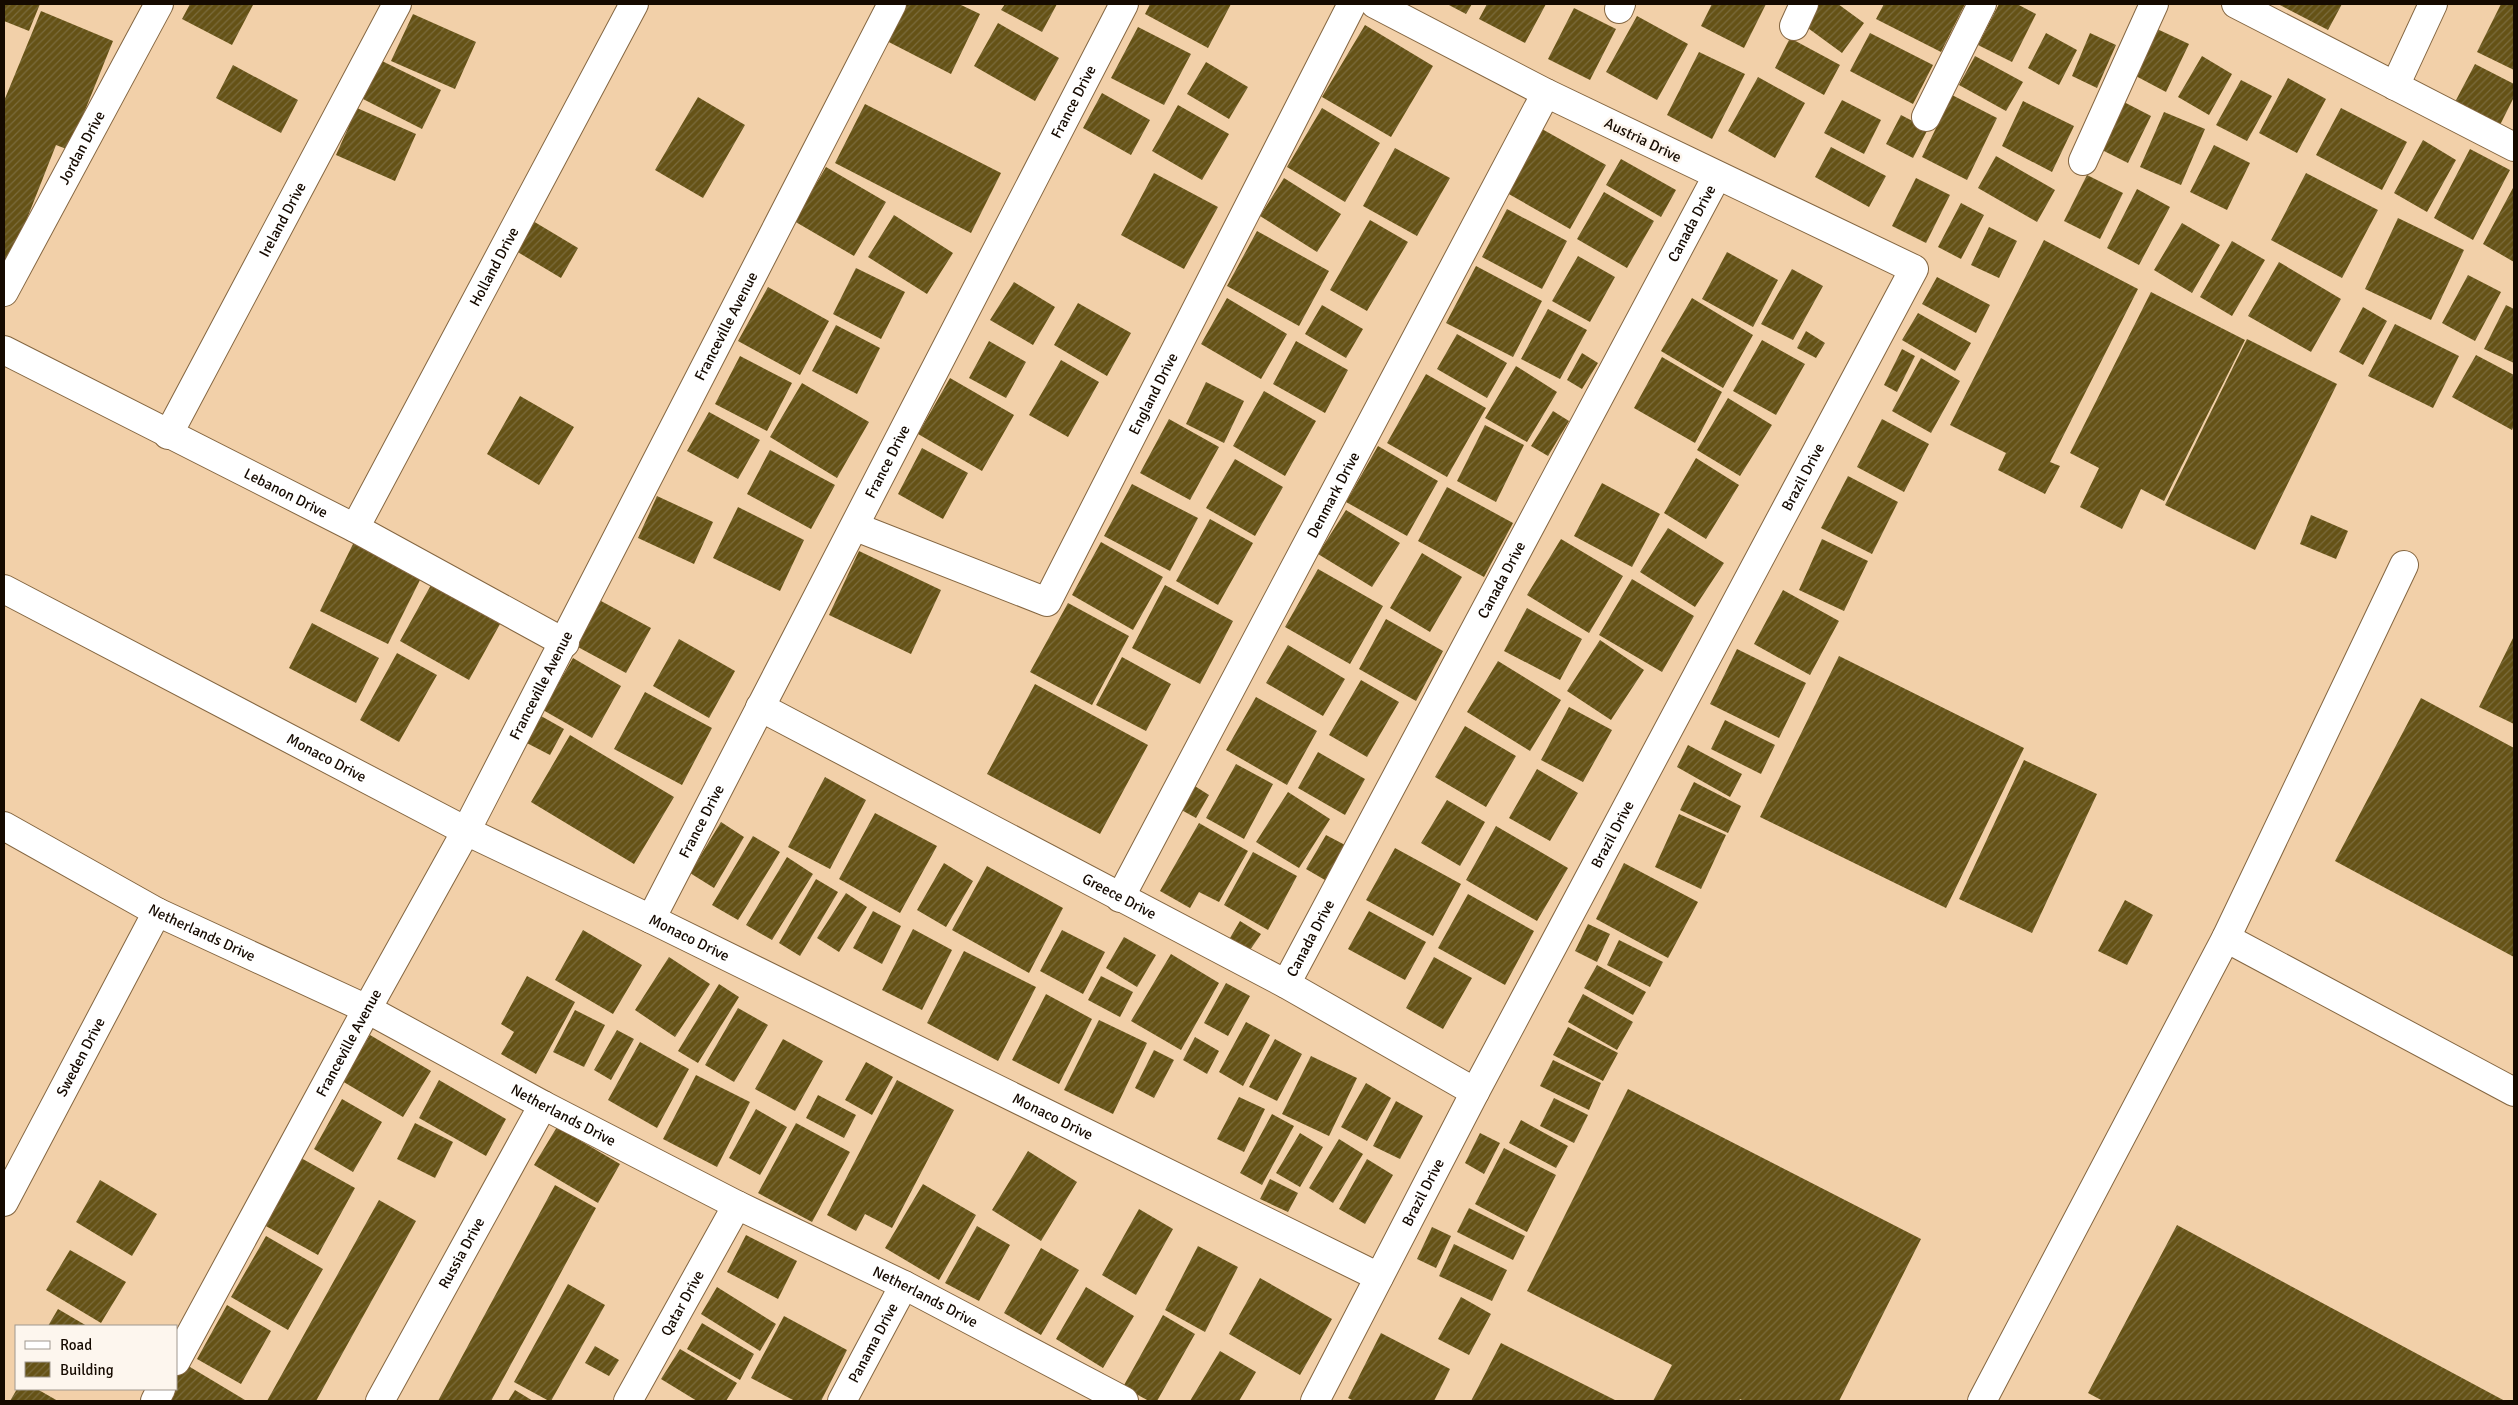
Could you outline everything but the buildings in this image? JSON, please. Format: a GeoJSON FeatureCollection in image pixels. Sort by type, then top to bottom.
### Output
{"type":"FeatureCollection","features":[{"type":"Feature","properties":{"kind":"street","name":"Jordan Drive"},"geometry":{"type":"LineString","coordinates":[[4,292],[159,4]]}},
{"type":"Feature","properties":{"kind":"street","name":"Ireland Drive"},"geometry":{"type":"LineString","coordinates":[[168,435],[397,4]]}},
{"type":"Feature","properties":{"kind":"street","name":"Holland Drive"},"geometry":{"type":"LineString","coordinates":[[355,528],[634,4]]}},
{"type":"Feature","properties":{"kind":"street","name":"Franceville Avenue"},"geometry":{"type":"LineString","coordinates":[[178,1357],[466,831],[565,643],[892,4]]}},
{"type":"Feature","properties":{"kind":"street","name":"France Drive"},"geometry":{"type":"LineString","coordinates":[[651,919],[760,707],[856,527],[1124,4]]}},
{"type":"Feature","properties":{"kind":"street","name":"England Drive"},"geometry":{"type":"LineString","coordinates":[[856,527],[1047,602],[1352,4]]}},
{"type":"Feature","properties":{"kind":"street","name":"Austria Drive"},"geometry":{"type":"LineString","coordinates":[[1375,4],[1546,93],[1914,269]]}},
{"type":"Feature","properties":{"kind":"street"},"geometry":{"type":"LineString","coordinates":[[1926,117],[1982,4]]}},
{"type":"Feature","properties":{"kind":"street"},"geometry":{"type":"LineString","coordinates":[[2083,161],[2154,4]]}},
{"type":"Feature","properties":{"kind":"street"},"geometry":{"type":"LineString","coordinates":[[2236,4],[2514,147]]}},
{"type":"Feature","properties":{"kind":"street"},"geometry":{"type":"LineString","coordinates":[[2394,86],[2433,4]]}},
{"type":"Feature","properties":{"kind":"street","name":"Denmark Drive"},"geometry":{"type":"LineString","coordinates":[[1120,898],[1546,93]]}},
{"type":"Feature","properties":{"kind":"street","name":"Canada Drive"},"geometry":{"type":"LineString","coordinates":[[1286,984],[1717,176]]}},
{"type":"Feature","properties":{"kind":"street","name":"Brazil Drive"},"geometry":{"type":"LineString","coordinates":[[1315,1401],[1476,1092],[1914,269]]}},
{"type":"Feature","properties":{"kind":"street","name":"Lebanon Drive"},"geometry":{"type":"LineString","coordinates":[[4,350],[168,435],[355,528],[565,643]]}},
{"type":"Feature","properties":{"kind":"street"},"geometry":{"type":"LineString","coordinates":[[1982,1401],[2226,938],[2404,565]]}},
{"type":"Feature","properties":{"kind":"street","name":"Monaco Drive"},"geometry":{"type":"LineString","coordinates":[[4,589],[466,831],[651,919],[1380,1276]]}},
{"type":"Feature","properties":{"kind":"street","name":"Greece Drive"},"geometry":{"type":"LineString","coordinates":[[760,707],[1286,984],[1476,1092]]}},
{"type":"Feature","properties":{"kind":"street","name":"Netherlands Drive"},"geometry":{"type":"LineString","coordinates":[[4,826],[157,912],[367,1009],[544,1105],[736,1204],[904,1285],[1095,1395],[1124,1401]]}},
{"type":"Feature","properties":{"kind":"street","name":"Sweden Drive"},"geometry":{"type":"LineString","coordinates":[[4,1202],[157,912]]}},
{"type":"Feature","properties":{"kind":"street"},"geometry":{"type":"LineString","coordinates":[[2226,938],[2514,1092]]}},
{"type":"Feature","properties":{"kind":"street","name":"Russia Drive"},"geometry":{"type":"LineString","coordinates":[[380,1401],[544,1105]]}},
{"type":"Feature","properties":{"kind":"street","name":"Qatar Drive"},"geometry":{"type":"LineString","coordinates":[[628,1401],[736,1204]]}},
{"type":"Feature","properties":{"kind":"street","name":"Panama Drive"},"geometry":{"type":"LineString","coordinates":[[842,1401],[904,1285]]}}]}
